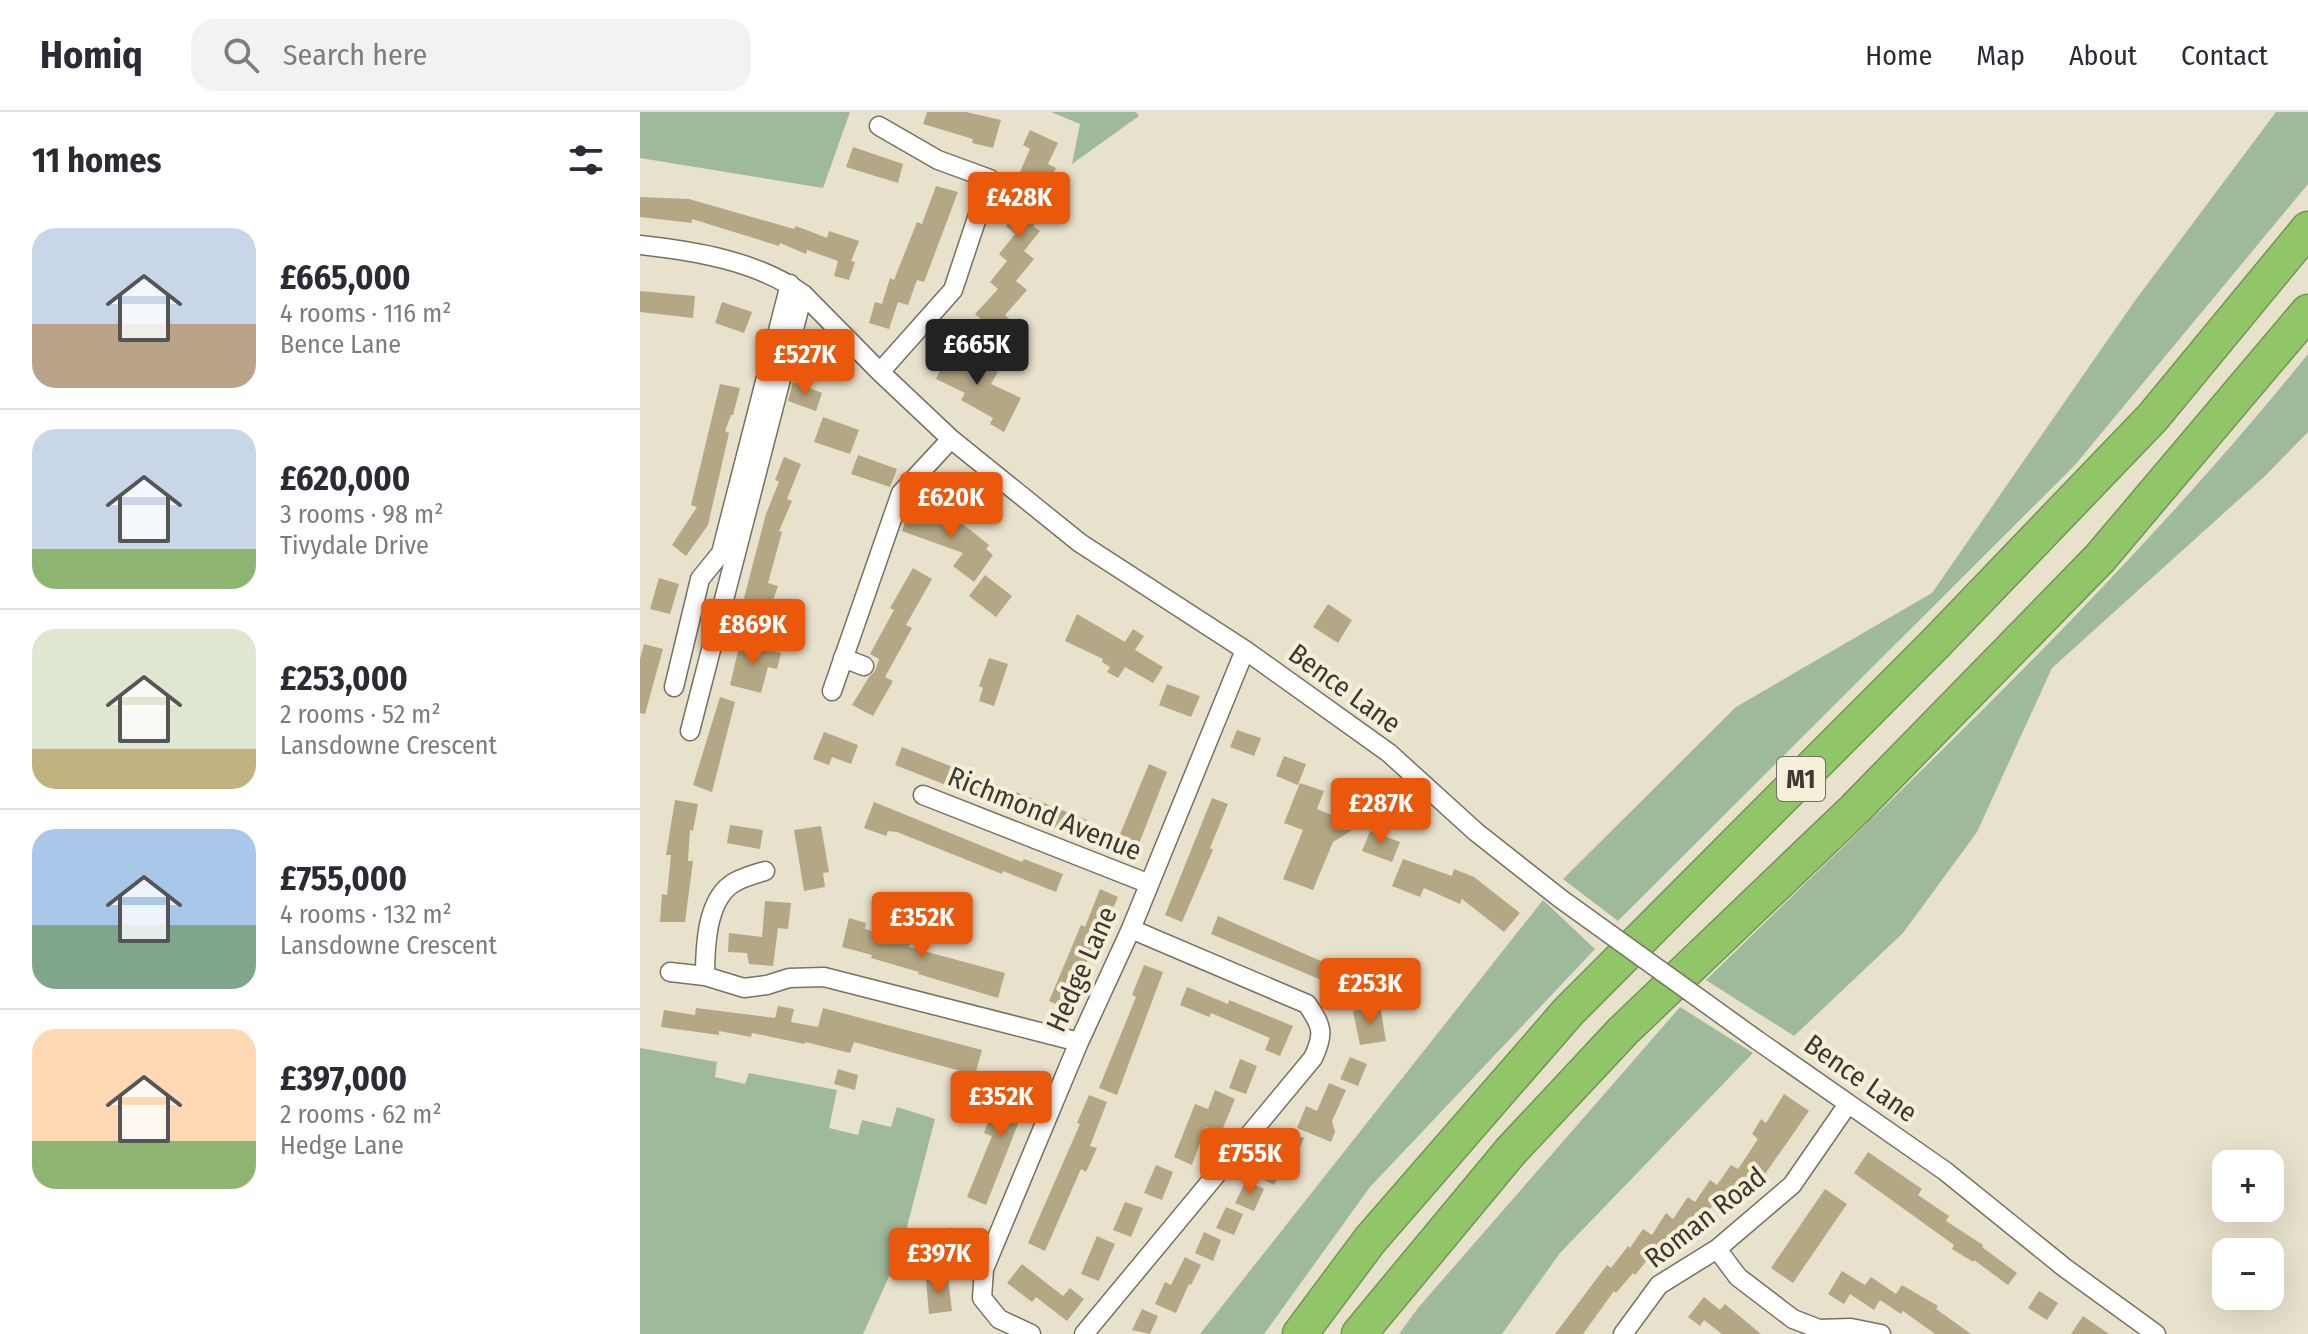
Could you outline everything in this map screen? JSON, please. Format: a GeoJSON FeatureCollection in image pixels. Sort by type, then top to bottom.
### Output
{"type":"FeatureCollection","features":[{"type":"Feature","properties":{"kind":"highway","name":"M1"},"geometry":{"type":"LineString","coordinates":[[1300,1334],[1370,1240],[1568,1012],[1925,654],[2153,417],[2308,229]]}},
{"type":"Feature","properties":{"kind":"highway","name":"M1"},"geometry":{"type":"LineString","coordinates":[[1359,1334],[1510,1152],[1623,1031],[1855,809],[2100,558],[2308,312]]}},
{"type":"Feature","properties":{"kind":"street"},"geometry":{"type":"LineString","coordinates":[[879,126],[938,160],[990,179],[953,290],[880,372]]}},
{"type":"Feature","properties":{"kind":"street","name":"Bence Lane"},"geometry":{"type":"LineString","coordinates":[[640,245],[708,255],[796,289],[951,439],[1080,543],[1245,650],[1389,753],[1476,832],[1561,899],[1945,1171],[2065,1268],[2156,1334]]}},
{"type":"Feature","properties":{"kind":"street"},"geometry":{"type":"LineString","coordinates":[[674,687],[700,579],[721,553],[796,289]]}},
{"type":"Feature","properties":{"kind":"street"},"geometry":{"type":"LineString","coordinates":[[690,731],[796,289]]}},
{"type":"Feature","properties":{"kind":"street"},"geometry":{"type":"LineString","coordinates":[[832,691],[901,493],[951,439]]}},
{"type":"Feature","properties":{"kind":"street","name":"Hedge Lane"},"geometry":{"type":"LineString","coordinates":[[1031,1334],[999,1319],[982,1298],[984,1269],[1079,1042],[1131,929],[1147,883],[1245,650]]}},
{"type":"Feature","properties":{"kind":"street"},"geometry":{"type":"LineString","coordinates":[[843,658],[864,666]]}},
{"type":"Feature","properties":{"kind":"street","name":"Richmond Avenue"},"geometry":{"type":"LineString","coordinates":[[923,795],[1147,883]]}},
{"type":"Feature","properties":{"kind":"street"},"geometry":{"type":"LineString","coordinates":[[705,976],[705,943],[712,915],[723,892],[734,882],[765,871]]}},
{"type":"Feature","properties":{"kind":"street"},"geometry":{"type":"LineString","coordinates":[[1084,1334],[1313,1058],[1321,1040],[1320,1023],[1307,1004],[1131,929]]}},
{"type":"Feature","properties":{"kind":"street"},"geometry":{"type":"LineString","coordinates":[[670,972],[705,976],[744,988],[789,978],[824,977],[1079,1042]]}},
{"type":"Feature","properties":{"kind":"street","name":"Roman Road"},"geometry":{"type":"LineString","coordinates":[[1623,1334],[1659,1285],[1717,1249],[1792,1185],[1848,1104]]}},
{"type":"Feature","properties":{"kind":"street"},"geometry":{"type":"LineString","coordinates":[[1717,1249],[1738,1277],[1793,1319],[1817,1332],[1851,1328],[1881,1334]]}},
{"type":"Feature","properties":{"kind":"green space"},"geometry":{"type":"Polygon","coordinates":[[[640,112],[850,112],[823,188],[640,158],[640,112]]]}},
{"type":"Feature","properties":{"kind":"green space"},"geometry":{"type":"Polygon","coordinates":[[[1051,112],[1136,112],[1139,116],[1072,164],[1080,124],[1051,112]]]}},
{"type":"Feature","properties":{"kind":"green space"},"geometry":{"type":"Polygon","coordinates":[[[2276,112],[2308,112],[2308,184],[2075,465],[1618,921],[1563,879],[1736,707],[1932,593],[2134,302],[2276,112]]]}},
{"type":"Feature","properties":{"kind":"green space"},"geometry":{"type":"Polygon","coordinates":[[[2308,354],[2308,432],[2265,476],[2052,668],[1977,832],[1903,933],[1794,1036],[1706,980],[1939,753],[2092,598],[2238,438],[2308,354]]]}},
{"type":"Feature","properties":{"kind":"green space"},"geometry":{"type":"Polygon","coordinates":[[[1543,900],[1595,949],[1370,1187],[1264,1334],[1200,1334],[1543,900]]]}},
{"type":"Feature","properties":{"kind":"green space"},"geometry":{"type":"Polygon","coordinates":[[[1680,1007],[1753,1053],[1560,1253],[1502,1334],[1399,1334],[1418,1308],[1680,1007]]]}},
{"type":"Feature","properties":{"kind":"green space"},"geometry":{"type":"Polygon","coordinates":[[[640,1048],[717,1062],[715,1077],[745,1084],[749,1073],[837,1090],[829,1128],[858,1135],[862,1120],[891,1127],[897,1107],[935,1119],[901,1250],[863,1334],[640,1334],[640,1048]]]}},
{"type":"Feature","properties":{"kind":"building"},"geometry":{"type":"Polygon","coordinates":[[[927,112],[966,112],[1001,120],[993,148],[923,124],[927,112]]]}},
{"type":"Feature","properties":{"kind":"building"},"geometry":{"type":"Polygon","coordinates":[[[1030,130],[1058,143],[1048,164],[1056,168],[1042,198],[1051,205],[1033,226],[1040,231],[1024,251],[1034,259],[1016,281],[1027,290],[1005,315],[1018,327],[1001,349],[981,332],[988,325],[975,314],[998,289],[990,282],[1007,261],[999,254],[1015,234],[1006,226],[1023,205],[1015,199],[1031,178],[1020,172],[1030,149],[1023,145],[1030,130]]]}},
{"type":"Feature","properties":{"kind":"building"},"geometry":{"type":"Polygon","coordinates":[[[853,147],[903,164],[898,183],[846,167],[853,147]]]}},
{"type":"Feature","properties":{"kind":"building"},"geometry":{"type":"Polygon","coordinates":[[[936,186],[958,192],[924,282],[917,280],[908,305],[898,302],[889,329],[869,323],[875,302],[882,304],[890,278],[894,280],[917,222],[922,224],[936,186]]]}},
{"type":"Feature","properties":{"kind":"building"},"geometry":{"type":"Polygon","coordinates":[[[640,197],[689,199],[794,229],[796,226],[827,238],[829,231],[859,241],[851,261],[855,262],[849,280],[834,276],[838,261],[807,250],[806,254],[780,243],[779,246],[692,219],[692,223],[640,217],[640,197]]]}},
{"type":"Feature","properties":{"kind":"building"},"geometry":{"type":"Polygon","coordinates":[[[640,291],[695,296],[693,318],[640,312],[640,291]]]}},
{"type":"Feature","properties":{"kind":"building"},"geometry":{"type":"Polygon","coordinates":[[[722,302],[752,312],[744,333],[715,323],[722,302]]]}},
{"type":"Feature","properties":{"kind":"building"},"geometry":{"type":"Polygon","coordinates":[[[943,345],[998,372],[991,384],[1021,398],[1004,432],[990,424],[993,418],[961,400],[965,393],[936,379],[944,362],[936,358],[943,345]]]}},
{"type":"Feature","properties":{"kind":"building"},"geometry":{"type":"Polygon","coordinates":[[[793,382],[822,393],[816,411],[788,401],[793,382]]]}},
{"type":"Feature","properties":{"kind":"building"},"geometry":{"type":"Polygon","coordinates":[[[720,384],[740,388],[725,431],[729,433],[708,525],[686,556],[672,545],[697,507],[691,505],[720,384]]]}},
{"type":"Feature","properties":{"kind":"building"},"geometry":{"type":"Polygon","coordinates":[[[823,417],[859,430],[850,454],[814,442],[823,417]]]}},
{"type":"Feature","properties":{"kind":"building"},"geometry":{"type":"Polygon","coordinates":[[[858,455],[897,469],[890,487],[851,474],[858,455]]]}},
{"type":"Feature","properties":{"kind":"building"},"geometry":{"type":"Polygon","coordinates":[[[784,457],[801,464],[787,499],[792,501],[779,531],[782,532],[768,583],[778,586],[771,606],[762,603],[754,635],[736,630],[743,603],[757,608],[744,598],[784,457]]]}},
{"type":"Feature","properties":{"kind":"building"},"geometry":{"type":"Polygon","coordinates":[[[911,506],[964,525],[989,545],[986,549],[993,555],[974,582],[953,566],[963,553],[902,531],[911,506]]]}},
{"type":"Feature","properties":{"kind":"building"},"geometry":{"type":"Polygon","coordinates":[[[913,568],[932,579],[906,625],[912,628],[885,677],[893,681],[873,716],[852,705],[875,671],[879,659],[870,654],[894,610],[890,608],[913,568]]]}},
{"type":"Feature","properties":{"kind":"building"},"geometry":{"type":"Polygon","coordinates":[[[985,575],[1012,596],[996,617],[969,596],[985,575]]]}},
{"type":"Feature","properties":{"kind":"building"},"geometry":{"type":"Polygon","coordinates":[[[659,578],[679,584],[670,614],[650,609],[659,578]]]}},
{"type":"Feature","properties":{"kind":"building"},"geometry":{"type":"Polygon","coordinates":[[[1328,604],[1352,620],[1338,643],[1313,627],[1328,604]]]}},
{"type":"Feature","properties":{"kind":"building"},"geometry":{"type":"Polygon","coordinates":[[[1077,614],[1125,642],[1133,629],[1144,636],[1135,650],[1163,667],[1153,683],[1125,667],[1118,678],[1107,672],[1110,667],[1102,662],[1103,659],[1065,641],[1077,614]]]}},
{"type":"Feature","properties":{"kind":"building"},"geometry":{"type":"Polygon","coordinates":[[[740,643],[781,653],[777,669],[768,667],[761,693],[730,685],[740,643]]]}},
{"type":"Feature","properties":{"kind":"building"},"geometry":{"type":"Polygon","coordinates":[[[644,644],[663,649],[645,714],[640,713],[640,659],[644,644]]]}},
{"type":"Feature","properties":{"kind":"building"},"geometry":{"type":"Polygon","coordinates":[[[989,658],[1008,664],[994,706],[979,701],[983,688],[979,686],[989,658]]]}},
{"type":"Feature","properties":{"kind":"building"},"geometry":{"type":"Polygon","coordinates":[[[1167,684],[1200,696],[1191,717],[1159,705],[1167,684]]]}},
{"type":"Feature","properties":{"kind":"building"},"geometry":{"type":"Polygon","coordinates":[[[720,697],[735,702],[712,792],[693,785],[720,697]]]}},
{"type":"Feature","properties":{"kind":"building"},"geometry":{"type":"Polygon","coordinates":[[[1237,730],[1261,738],[1254,756],[1230,747],[1237,730]]]}},
{"type":"Feature","properties":{"kind":"building"},"geometry":{"type":"Polygon","coordinates":[[[824,732],[858,745],[851,764],[832,757],[829,765],[813,759],[824,732]]]}},
{"type":"Feature","properties":{"kind":"building"},"geometry":{"type":"Polygon","coordinates":[[[902,747],[1087,820],[1081,838],[895,765],[902,747]]]}},
{"type":"Feature","properties":{"kind":"building"},"geometry":{"type":"Polygon","coordinates":[[[1284,756],[1306,764],[1298,785],[1276,776],[1284,756]]]}},
{"type":"Feature","properties":{"kind":"building"},"geometry":{"type":"Polygon","coordinates":[[[1149,764],[1167,772],[1133,859],[1113,851],[1149,764]]]}},
{"type":"Feature","properties":{"kind":"building"},"geometry":{"type":"Polygon","coordinates":[[[1300,783],[1324,791],[1317,809],[1359,826],[1333,842],[1313,890],[1283,879],[1303,830],[1284,823],[1300,783]]]}},
{"type":"Feature","properties":{"kind":"building"},"geometry":{"type":"Polygon","coordinates":[[[1212,798],[1228,804],[1210,848],[1213,850],[1182,922],[1165,915],[1212,798]]]}},
{"type":"Feature","properties":{"kind":"building"},"geometry":{"type":"Polygon","coordinates":[[[675,800],[698,804],[693,831],[690,830],[688,861],[693,861],[685,922],[660,922],[662,894],[667,895],[671,855],[666,855],[675,800]]]}},
{"type":"Feature","properties":{"kind":"building"},"geometry":{"type":"Polygon","coordinates":[[[874,802],[1022,862],[1024,859],[1063,874],[1056,892],[897,832],[888,831],[886,836],[864,828],[874,802]]]}},
{"type":"Feature","properties":{"kind":"building"},"geometry":{"type":"Polygon","coordinates":[[[730,825],[763,830],[760,849],[727,843],[730,825]]]}},
{"type":"Feature","properties":{"kind":"building"},"geometry":{"type":"Polygon","coordinates":[[[821,826],[829,872],[823,873],[825,887],[804,891],[794,830],[821,826]]]}},
{"type":"Feature","properties":{"kind":"building"},"geometry":{"type":"Polygon","coordinates":[[[1370,831],[1400,842],[1392,862],[1362,851],[1370,831]]]}},
{"type":"Feature","properties":{"kind":"building"},"geometry":{"type":"Polygon","coordinates":[[[1403,859],[1452,876],[1454,869],[1474,877],[1520,913],[1504,932],[1462,899],[1460,904],[1424,888],[1420,897],[1392,886],[1403,859]]]}},
{"type":"Feature","properties":{"kind":"building"},"geometry":{"type":"Polygon","coordinates":[[[1100,889],[1118,897],[1108,920],[1105,919],[1067,1009],[1049,1001],[1100,889]]]}},
{"type":"Feature","properties":{"kind":"building"},"geometry":{"type":"Polygon","coordinates":[[[765,901],[791,903],[788,929],[778,928],[773,966],[749,964],[747,953],[728,952],[729,933],[762,937],[765,901]]]}},
{"type":"Feature","properties":{"kind":"building"},"geometry":{"type":"Polygon","coordinates":[[[1218,916],[1339,969],[1362,987],[1353,1001],[1331,984],[1211,934],[1218,916]]]}},
{"type":"Feature","properties":{"kind":"building"},"geometry":{"type":"Polygon","coordinates":[[[849,918],[866,923],[865,929],[910,942],[909,947],[1005,973],[998,998],[842,947],[849,918]]]}},
{"type":"Feature","properties":{"kind":"building"},"geometry":{"type":"Polygon","coordinates":[[[1144,965],[1163,972],[1117,1095],[1099,1088],[1136,997],[1132,995],[1144,965]]]}},
{"type":"Feature","properties":{"kind":"building"},"geometry":{"type":"Polygon","coordinates":[[[1187,987],[1293,1026],[1280,1056],[1265,1050],[1270,1038],[1211,1013],[1209,1017],[1180,1005],[1187,987]]]}},
{"type":"Feature","properties":{"kind":"building"},"geometry":{"type":"Polygon","coordinates":[[[778,1006],[794,1009],[791,1022],[818,1027],[823,1008],[982,1050],[975,1075],[854,1042],[850,1053],[752,1033],[751,1037],[719,1031],[719,1035],[661,1027],[664,1010],[695,1015],[696,1008],[775,1018],[778,1006]]]}},
{"type":"Feature","properties":{"kind":"building"},"geometry":{"type":"Polygon","coordinates":[[[1380,1006],[1386,1041],[1360,1045],[1353,1011],[1380,1006]]]}},
{"type":"Feature","properties":{"kind":"building"},"geometry":{"type":"Polygon","coordinates":[[[1350,1057],[1367,1064],[1358,1086],[1340,1079],[1350,1057]]]}},
{"type":"Feature","properties":{"kind":"building"},"geometry":{"type":"Polygon","coordinates":[[[1240,1059],[1257,1066],[1246,1094],[1229,1088],[1240,1059]]]}},
{"type":"Feature","properties":{"kind":"building"},"geometry":{"type":"Polygon","coordinates":[[[838,1069],[858,1075],[855,1090],[834,1084],[838,1069]]]}},
{"type":"Feature","properties":{"kind":"building"},"geometry":{"type":"Polygon","coordinates":[[[1017,1073],[1035,1081],[986,1205],[967,1197],[992,1136],[984,1133],[990,1117],[998,1120],[1017,1073]]]}},
{"type":"Feature","properties":{"kind":"building"},"geometry":{"type":"Polygon","coordinates":[[[1329,1083],[1346,1090],[1332,1121],[1335,1132],[1331,1142],[1297,1128],[1306,1106],[1317,1111],[1329,1083]]]}},
{"type":"Feature","properties":{"kind":"building"},"geometry":{"type":"Polygon","coordinates":[[[1215,1090],[1235,1099],[1221,1133],[1206,1127],[1192,1165],[1174,1157],[1195,1104],[1208,1109],[1215,1090]]]}},
{"type":"Feature","properties":{"kind":"building"},"geometry":{"type":"Polygon","coordinates":[[[1784,1094],[1809,1111],[1765,1174],[1759,1170],[1744,1191],[1738,1187],[1723,1208],[1715,1202],[1700,1223],[1692,1218],[1678,1239],[1672,1235],[1658,1257],[1653,1253],[1635,1275],[1633,1273],[1616,1293],[1614,1291],[1583,1334],[1555,1334],[1607,1265],[1611,1268],[1643,1229],[1652,1235],[1666,1213],[1673,1219],[1688,1197],[1695,1202],[1710,1180],[1717,1185],[1731,1165],[1738,1169],[1758,1139],[1752,1134],[1761,1119],[1766,1123],[1784,1094]]]}},
{"type":"Feature","properties":{"kind":"building"},"geometry":{"type":"Polygon","coordinates":[[[1089,1095],[1107,1102],[1090,1146],[1097,1148],[1086,1172],[1081,1169],[1045,1251],[1028,1243],[1080,1124],[1077,1123],[1089,1095]]]}},
{"type":"Feature","properties":{"kind":"building"},"geometry":{"type":"Polygon","coordinates":[[[1287,1131],[1304,1138],[1295,1159],[1278,1153],[1287,1131]]]}},
{"type":"Feature","properties":{"kind":"building"},"geometry":{"type":"Polygon","coordinates":[[[1868,1152],[1922,1189],[1918,1195],[1949,1216],[1946,1221],[1983,1245],[2017,1273],[2008,1285],[1974,1260],[1952,1249],[1954,1245],[1854,1173],[1868,1152]]]}},
{"type":"Feature","properties":{"kind":"building"},"geometry":{"type":"Polygon","coordinates":[[[1267,1156],[1284,1164],[1274,1185],[1258,1177],[1267,1156]]]}},
{"type":"Feature","properties":{"kind":"building"},"geometry":{"type":"Polygon","coordinates":[[[1156,1165],[1173,1172],[1162,1200],[1144,1193],[1156,1165]]]}},
{"type":"Feature","properties":{"kind":"building"},"geometry":{"type":"Polygon","coordinates":[[[1246,1181],[1264,1189],[1254,1211],[1235,1203],[1246,1181]]]}},
{"type":"Feature","properties":{"kind":"building"},"geometry":{"type":"Polygon","coordinates":[[[1825,1189],[1847,1204],[1793,1283],[1771,1268],[1825,1189]]]}},
{"type":"Feature","properties":{"kind":"building"},"geometry":{"type":"Polygon","coordinates":[[[1125,1202],[1143,1208],[1131,1237],[1113,1230],[1125,1202]]]}},
{"type":"Feature","properties":{"kind":"building"},"geometry":{"type":"Polygon","coordinates":[[[1226,1207],[1243,1214],[1234,1235],[1216,1228],[1226,1207]]]}},
{"type":"Feature","properties":{"kind":"building"},"geometry":{"type":"Polygon","coordinates":[[[949,1227],[970,1236],[957,1266],[936,1257],[949,1227]]]}},
{"type":"Feature","properties":{"kind":"building"},"geometry":{"type":"Polygon","coordinates":[[[1204,1232],[1221,1240],[1213,1261],[1195,1253],[1204,1232]]]}},
{"type":"Feature","properties":{"kind":"building"},"geometry":{"type":"Polygon","coordinates":[[[1097,1236],[1115,1244],[1099,1281],[1081,1274],[1097,1236]]]}},
{"type":"Feature","properties":{"kind":"building"},"geometry":{"type":"Polygon","coordinates":[[[1185,1257],[1201,1265],[1176,1313],[1155,1304],[1165,1282],[1171,1285],[1185,1257]]]}},
{"type":"Feature","properties":{"kind":"building"},"geometry":{"type":"Polygon","coordinates":[[[1022,1264],[1063,1296],[1070,1288],[1084,1299],[1067,1321],[1036,1297],[1032,1302],[1007,1283],[1022,1264]]]}},
{"type":"Feature","properties":{"kind":"building"},"geometry":{"type":"Polygon","coordinates":[[[1842,1271],[1865,1285],[1871,1277],[1896,1294],[1902,1285],[1938,1306],[1936,1309],[1971,1334],[1935,1334],[1903,1311],[1901,1314],[1880,1300],[1874,1310],[1850,1294],[1844,1304],[1828,1294],[1842,1271]]]}},
{"type":"Feature","properties":{"kind":"building"},"geometry":{"type":"Polygon","coordinates":[[[948,1278],[952,1311],[929,1314],[926,1280],[948,1278]]]}},
{"type":"Feature","properties":{"kind":"building"},"geometry":{"type":"Polygon","coordinates":[[[2039,1291],[2058,1303],[2047,1320],[2028,1308],[2039,1291]]]}},
{"type":"Feature","properties":{"kind":"building"},"geometry":{"type":"Polygon","coordinates":[[[1704,1297],[1720,1310],[1725,1304],[1761,1334],[1722,1334],[1704,1320],[1700,1326],[1688,1317],[1704,1297]]]}},
{"type":"Feature","properties":{"kind":"building"},"geometry":{"type":"Polygon","coordinates":[[[1142,1309],[1158,1316],[1150,1334],[1132,1330],[1142,1309]]]}},
{"type":"Feature","properties":{"kind":"building"},"geometry":{"type":"Polygon","coordinates":[[[2083,1316],[2109,1334],[2071,1334],[2083,1316]]]}}]}
